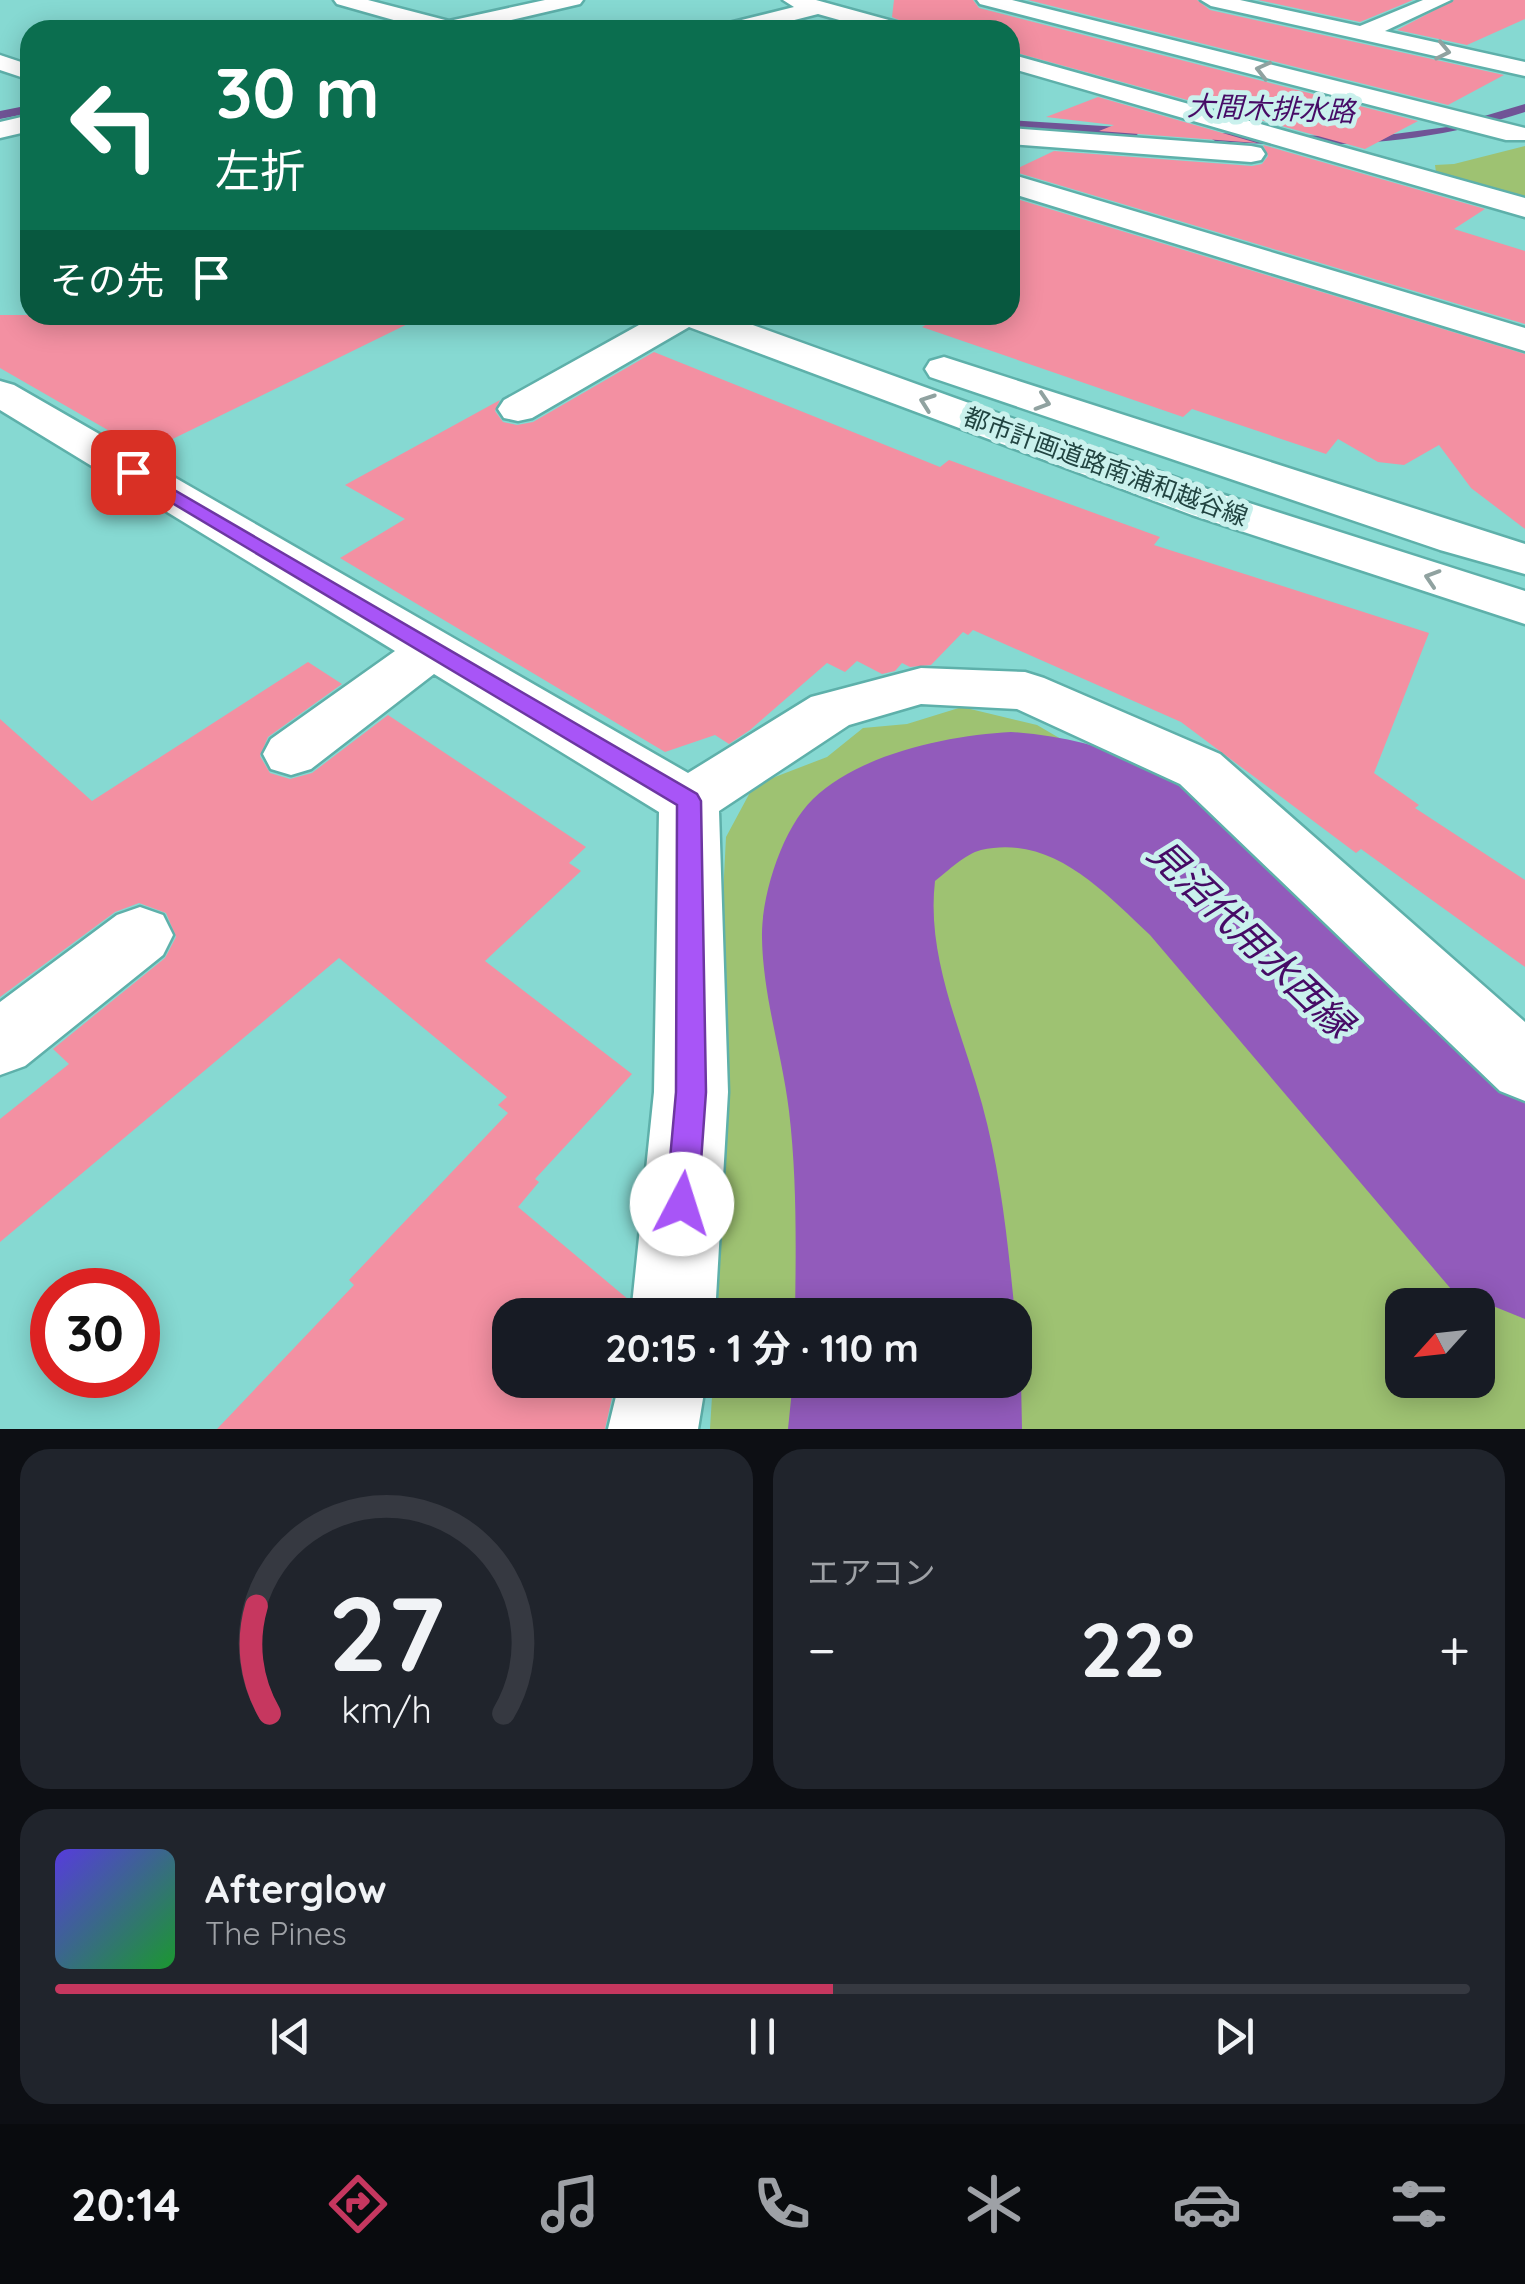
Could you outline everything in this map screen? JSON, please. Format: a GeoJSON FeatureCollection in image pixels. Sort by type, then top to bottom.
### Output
{"type":"FeatureCollection","features":[{"type":"Feature","properties":{"kind":"street"},"geometry":{"type":"LineString","coordinates":[[344,0],[419,20]]}},
{"type":"Feature","properties":{"kind":"street"},"geometry":{"type":"LineString","coordinates":[[482,20],[570,0]]}},
{"type":"Feature","properties":{"kind":"street"},"geometry":{"type":"LineString","coordinates":[[793,0],[861,20]]}},
{"type":"Feature","properties":{"kind":"street"},"geometry":{"type":"LineString","coordinates":[[987,0],[1513,131]]}},
{"type":"Feature","properties":{"kind":"street"},"geometry":{"type":"LineString","coordinates":[[1211,0],[1362,33],[1513,84]]}},
{"type":"Feature","properties":{"kind":"street"},"geometry":{"type":"LineString","coordinates":[[1362,33],[1439,0]]}},
{"type":"Feature","properties":{"kind":"street"},"geometry":{"type":"LineString","coordinates":[[768,20],[818,7]]}},
{"type":"Feature","properties":{"kind":"street"},"geometry":{"type":"LineString","coordinates":[[1020,40],[1108,11]]}},
{"type":"Feature","properties":{"kind":"street"},"geometry":{"type":"LineString","coordinates":[[502,16],[523,20]]}},
{"type":"Feature","properties":{"kind":"street"},"geometry":{"type":"LineString","coordinates":[[388,20],[406,17]]}},
{"type":"Feature","properties":{"kind":"street"},"geometry":{"type":"LineString","coordinates":[[1020,64],[1328,152],[1452,118],[1513,84]]}},
{"type":"Feature","properties":{"kind":"street"},"geometry":{"type":"LineString","coordinates":[[1267,135],[1372,142],[1454,153],[1513,131]]}},
{"type":"Feature","properties":{"kind":"street"},"geometry":{"type":"LineString","coordinates":[[1020,136],[1372,142],[1525,208]]}},
{"type":"Feature","properties":{"kind":"street"},"geometry":{"type":"LineString","coordinates":[[1020,185],[1522,337]]}},
{"type":"Feature","properties":{"kind":"street"},"geometry":{"type":"LineString","coordinates":[[518,409],[669,325]]}},
{"type":"Feature","properties":{"kind":"street","name":"都市計画道路南浦和越谷線"},"geometry":{"type":"LineString","coordinates":[[715,325],[1208,504],[1525,608]]}},
{"type":"Feature","properties":{"kind":"street","name":"都市計画道路南浦和越谷線"},"geometry":{"type":"LineString","coordinates":[[815,325],[1457,540],[1525,558]]}},
{"type":"Feature","properties":{"kind":"street"},"geometry":{"type":"LineString","coordinates":[[0,393],[689,801]]}},
{"type":"Feature","properties":{"kind":"street"},"geometry":{"type":"LineString","coordinates":[[291,754],[433,649]]}},
{"type":"Feature","properties":{"kind":"street"},"geometry":{"type":"LineString","coordinates":[[689,801],[830,711],[921,686],[1026,691],[1200,769],[1525,1068]]}},
{"type":"Feature","properties":{"kind":"street"},"geometry":{"type":"LineString","coordinates":[[674,1298],[691,1092],[689,801]]}},
{"type":"Feature","properties":{"kind":"street"},"geometry":{"type":"LineString","coordinates":[[0,1044],[140,935]]}},
{"type":"Feature","properties":{"kind":"street"},"geometry":{"type":"LineString","coordinates":[[653,1429],[659,1398]]}},
{"type":"Feature","properties":{"kind":"green space"},"geometry":{"type":"Polygon","coordinates":[[[1525,146],[1525,198],[1436,172],[1435,165],[1525,146]]]}},
{"type":"Feature","properties":{"kind":"green space"},"geometry":{"type":"Polygon","coordinates":[[[962,707],[1037,725],[1159,796],[1243,876],[1314,955],[1525,1154],[1525,1429],[710,1429],[712,1398],[1032,1398],[1032,1298],[718,1298],[716,1118],[726,1000],[722,916],[726,837],[754,785],[827,757],[863,728],[907,724],[962,707]]]}},
{"type":"Feature","properties":{"kind":"building"},"geometry":{"type":"Polygon","coordinates":[[[894,0],[973,0],[979,8],[1418,121],[1365,149],[1020,54],[1020,20],[892,17],[894,0]]]}},
{"type":"Feature","properties":{"kind":"building"},"geometry":{"type":"Polygon","coordinates":[[[1028,0],[1197,0],[1210,10],[1504,75],[1448,105],[1028,0]]]}},
{"type":"Feature","properties":{"kind":"building"},"geometry":{"type":"Polygon","coordinates":[[[1258,0],[1413,0],[1360,22],[1258,0]]]}},
{"type":"Feature","properties":{"kind":"building"},"geometry":{"type":"Polygon","coordinates":[[[1454,0],[1525,0],[1525,19],[1467,45],[1397,30],[1454,0]]]}},
{"type":"Feature","properties":{"kind":"building"},"geometry":{"type":"Polygon","coordinates":[[[1098,97],[1257,143],[1099,131],[1114,125],[1046,117],[1098,97]]]}},
{"type":"Feature","properties":{"kind":"building"},"geometry":{"type":"Polygon","coordinates":[[[1263,145],[1485,209],[1454,229],[1525,251],[1525,324],[1020,173],[1020,167],[1054,151],[1252,166],[1262,164],[1268,156],[1263,145]]]}},
{"type":"Feature","properties":{"kind":"building"},"geometry":{"type":"Polygon","coordinates":[[[1020,200],[1525,354],[1525,529],[1471,488],[1439,445],[1404,465],[1378,462],[1338,439],[1326,454],[1192,409],[1183,417],[922,327],[1020,325],[1020,200]]]}},
{"type":"Feature","properties":{"kind":"building"},"geometry":{"type":"Polygon","coordinates":[[[0,315],[20,315],[20,325],[406,325],[146,452],[0,368],[0,315]]]}},
{"type":"Feature","properties":{"kind":"building"},"geometry":{"type":"Polygon","coordinates":[[[654,352],[940,467],[949,460],[1160,537],[1154,545],[1429,633],[1374,773],[1419,805],[1415,808],[1525,880],[1525,967],[1361,849],[1356,853],[1181,722],[973,630],[968,635],[963,632],[931,665],[910,667],[902,663],[895,671],[882,674],[857,661],[845,672],[827,663],[729,744],[715,735],[665,752],[340,558],[405,519],[345,485],[500,400],[495,411],[503,422],[533,422],[654,352]]]}},
{"type":"Feature","properties":{"kind":"building"},"geometry":{"type":"Polygon","coordinates":[[[308,662],[342,684],[268,737],[260,756],[270,773],[290,779],[312,773],[388,715],[586,847],[569,863],[581,871],[485,961],[632,1074],[535,1179],[539,1182],[518,1207],[627,1298],[492,1298],[492,1398],[612,1398],[605,1429],[217,1429],[354,1285],[349,1280],[508,1113],[498,1105],[507,1097],[339,958],[0,1242],[0,1119],[69,1064],[53,1049],[165,958],[176,937],[166,913],[139,903],[115,912],[0,997],[0,719],[92,801],[308,662]]]}},
{"type":"Feature","properties":{"kind":"waterway","name":"大間木排水路"},"geometry":{"type":"LineString","coordinates":[[1215,137],[1295,142],[1410,137],[1486,121],[1525,108]]}},
{"type":"Feature","properties":{"kind":"waterway","name":"大間木排水路"},"geometry":{"type":"LineString","coordinates":[[0,115],[20,111]]}},
{"type":"Feature","properties":{"kind":"waterway","name":"大間木排水路"},"geometry":{"type":"LineString","coordinates":[[1020,125],[1135,132]]}},
{"type":"Feature","properties":{"kind":"waterway","name":"見沼代用水西縁"},"geometry":{"type":"LineString","coordinates":[[904,1298],[894,1156],[853,972],[848,904],[854,873],[870,844],[924,807],[962,794],[1011,790],[1074,799],[1129,824],[1155,842],[1209,887],[1525,1215]]}},
{"type":"Feature","properties":{"kind":"waterway","name":"見沼代用水西縁"},"geometry":{"type":"LineString","coordinates":[[905,1429],[906,1398]]}},
{"type":"Feature","properties":{"kind":"route"},"geometry":{"type":"LineString","coordinates":[[133,472],[689,801],[691,1092],[682,1204]]}}]}
